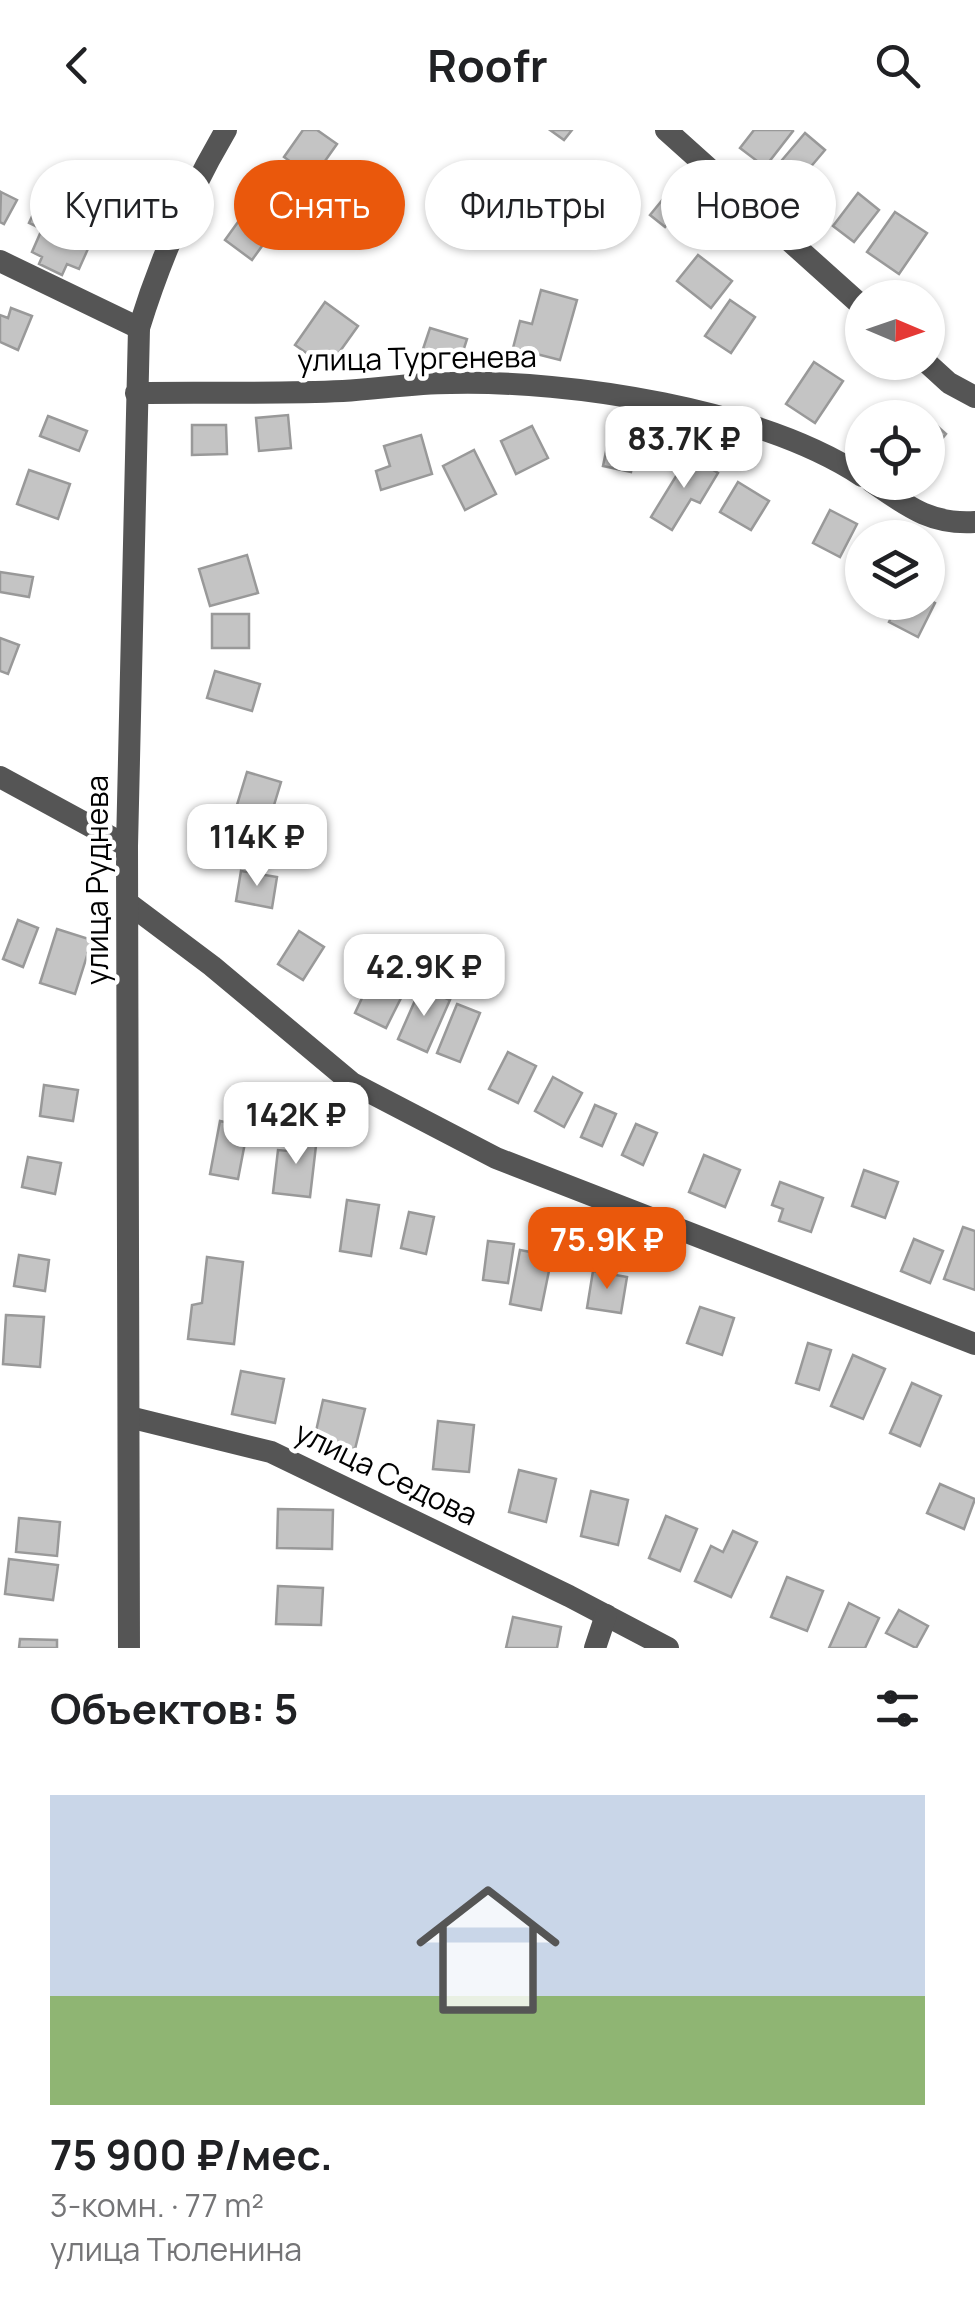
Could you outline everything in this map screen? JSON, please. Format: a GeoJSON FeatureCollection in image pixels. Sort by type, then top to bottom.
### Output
{"type":"FeatureCollection","features":[{"type":"Feature","properties":{"kind":"street","name":"улица Руднева"},"geometry":{"type":"LineString","coordinates":[[129,1648],[126,846],[139,328],[150,290],[204,166],[226,130]]}},
{"type":"Feature","properties":{"kind":"street"},"geometry":{"type":"LineString","coordinates":[[666,130],[845,291]]}},
{"type":"Feature","properties":{"kind":"street"},"geometry":{"type":"LineString","coordinates":[[0,261],[139,328]]}},
{"type":"Feature","properties":{"kind":"street"},"geometry":{"type":"LineString","coordinates":[[945,379],[975,398]]}},
{"type":"Feature","properties":{"kind":"street","name":"улица Тургенева"},"geometry":{"type":"LineString","coordinates":[[136,393],[344,391],[450,382],[555,387],[692,410],[786,436],[845,467]]}},
{"type":"Feature","properties":{"kind":"street"},"geometry":{"type":"LineString","coordinates":[[898,500],[914,511],[950,524],[975,522]]}},
{"type":"Feature","properties":{"kind":"street"},"geometry":{"type":"LineString","coordinates":[[0,776],[126,846]]}},
{"type":"Feature","properties":{"kind":"street"},"geometry":{"type":"LineString","coordinates":[[128,903],[212,966],[352,1083],[496,1158],[975,1344]]}},
{"type":"Feature","properties":{"kind":"street","name":"улица Седова"},"geometry":{"type":"LineString","coordinates":[[130,1418],[271,1452],[668,1648]]}},
{"type":"Feature","properties":{"kind":"street"},"geometry":{"type":"LineString","coordinates":[[596,1648],[606,1616]]}},
{"type":"Feature","properties":{"kind":"building"},"geometry":{"type":"Polygon","coordinates":[[[303,130],[317,130],[337,144],[326,160],[284,157],[303,130]]]}},
{"type":"Feature","properties":{"kind":"building"},"geometry":{"type":"Polygon","coordinates":[[[550,130],[572,130],[564,140],[550,130]]]}},
{"type":"Feature","properties":{"kind":"building"},"geometry":{"type":"Polygon","coordinates":[[[754,130],[793,131],[770,160],[756,160],[740,148],[754,130]]]}},
{"type":"Feature","properties":{"kind":"building"},"geometry":{"type":"Polygon","coordinates":[[[805,133],[825,150],[816,160],[782,160],[805,133]]]}},
{"type":"Feature","properties":{"kind":"building"},"geometry":{"type":"Polygon","coordinates":[[[1,192],[17,200],[4,224],[0,222],[1,192]]]}},
{"type":"Feature","properties":{"kind":"building"},"geometry":{"type":"Polygon","coordinates":[[[858,193],[879,210],[854,242],[836,228],[836,222],[858,193]]]}},
{"type":"Feature","properties":{"kind":"building"},"geometry":{"type":"Polygon","coordinates":[[[661,202],[661,224],[650,215],[661,202]]]}},
{"type":"Feature","properties":{"kind":"building"},"geometry":{"type":"Polygon","coordinates":[[[895,212],[927,233],[899,274],[867,252],[895,212]]]}},
{"type":"Feature","properties":{"kind":"building"},"geometry":{"type":"Polygon","coordinates":[[[234,228],[234,247],[225,240],[234,228]]]}},
{"type":"Feature","properties":{"kind":"building"},"geometry":{"type":"Polygon","coordinates":[[[87,250],[79,269],[67,264],[62,275],[39,264],[42,257],[32,252],[87,250]]]}},
{"type":"Feature","properties":{"kind":"building"},"geometry":{"type":"Polygon","coordinates":[[[238,250],[259,250],[252,260],[238,250]]]}},
{"type":"Feature","properties":{"kind":"building"},"geometry":{"type":"Polygon","coordinates":[[[698,255],[732,281],[711,308],[677,281],[698,255]]]}},
{"type":"Feature","properties":{"kind":"building"},"geometry":{"type":"Polygon","coordinates":[[[541,290],[577,300],[560,360],[513,348],[520,321],[532,324],[541,290]]]}},
{"type":"Feature","properties":{"kind":"building"},"geometry":{"type":"Polygon","coordinates":[[[730,300],[755,317],[731,353],[705,336],[730,300]]]}},
{"type":"Feature","properties":{"kind":"building"},"geometry":{"type":"Polygon","coordinates":[[[325,302],[358,326],[328,368],[295,345],[325,302]]]}},
{"type":"Feature","properties":{"kind":"building"},"geometry":{"type":"Polygon","coordinates":[[[11,308],[32,316],[18,350],[0,342],[0,315],[8,318],[11,308]]]}},
{"type":"Feature","properties":{"kind":"building"},"geometry":{"type":"Polygon","coordinates":[[[430,328],[467,339],[460,361],[423,349],[430,328]]]}},
{"type":"Feature","properties":{"kind":"building"},"geometry":{"type":"Polygon","coordinates":[[[814,362],[843,381],[815,423],[786,404],[814,362]]]}},
{"type":"Feature","properties":{"kind":"building"},"geometry":{"type":"Polygon","coordinates":[[[288,415],[291,448],[259,451],[256,418],[288,415]]]}},
{"type":"Feature","properties":{"kind":"building"},"geometry":{"type":"Polygon","coordinates":[[[48,416],[87,431],[79,451],[40,436],[48,416]]]}},
{"type":"Feature","properties":{"kind":"building"},"geometry":{"type":"Polygon","coordinates":[[[192,425],[226,425],[227,454],[192,455],[192,425]]]}},
{"type":"Feature","properties":{"kind":"building"},"geometry":{"type":"Polygon","coordinates":[[[532,426],[548,458],[516,474],[501,441],[532,426]]]}},
{"type":"Feature","properties":{"kind":"building"},"geometry":{"type":"Polygon","coordinates":[[[610,432],[638,438],[631,472],[603,466],[610,432]]]}},
{"type":"Feature","properties":{"kind":"building"},"geometry":{"type":"Polygon","coordinates":[[[421,435],[432,474],[381,490],[376,471],[390,466],[384,446],[421,435]]]}},
{"type":"Feature","properties":{"kind":"building"},"geometry":{"type":"Polygon","coordinates":[[[474,450],[496,494],[465,510],[443,466],[474,450]]]}},
{"type":"Feature","properties":{"kind":"building"},"geometry":{"type":"Polygon","coordinates":[[[689,455],[718,473],[700,503],[691,499],[672,530],[651,517],[689,455]]]}},
{"type":"Feature","properties":{"kind":"building"},"geometry":{"type":"Polygon","coordinates":[[[29,470],[70,484],[58,519],[17,504],[29,470]]]}},
{"type":"Feature","properties":{"kind":"building"},"geometry":{"type":"Polygon","coordinates":[[[738,482],[769,501],[751,530],[720,512],[738,482]]]}},
{"type":"Feature","properties":{"kind":"building"},"geometry":{"type":"Polygon","coordinates":[[[830,510],[849,520],[845,520],[845,547],[840,557],[813,543],[830,510]]]}},
{"type":"Feature","properties":{"kind":"building"},"geometry":{"type":"Polygon","coordinates":[[[247,555],[258,593],[210,606],[199,569],[247,555]]]}},
{"type":"Feature","properties":{"kind":"building"},"geometry":{"type":"Polygon","coordinates":[[[0,572],[33,577],[29,597],[0,592],[0,572]]]}},
{"type":"Feature","properties":{"kind":"building"},"geometry":{"type":"Polygon","coordinates":[[[212,614],[249,614],[249,648],[212,648],[212,614]]]}},
{"type":"Feature","properties":{"kind":"building"},"geometry":{"type":"Polygon","coordinates":[[[890,620],[926,620],[918,637],[890,620]]]}},
{"type":"Feature","properties":{"kind":"building"},"geometry":{"type":"Polygon","coordinates":[[[0,638],[19,645],[8,674],[0,671],[0,638]]]}},
{"type":"Feature","properties":{"kind":"building"},"geometry":{"type":"Polygon","coordinates":[[[215,671],[260,684],[252,711],[207,698],[215,671]]]}},
{"type":"Feature","properties":{"kind":"building"},"geometry":{"type":"Polygon","coordinates":[[[247,772],[281,782],[271,815],[237,805],[247,772]]]}},
{"type":"Feature","properties":{"kind":"building"},"geometry":{"type":"Polygon","coordinates":[[[241,871],[277,877],[272,908],[236,901],[241,871]]]}},
{"type":"Feature","properties":{"kind":"building"},"geometry":{"type":"Polygon","coordinates":[[[18,920],[38,928],[23,967],[3,959],[18,920]]]}},
{"type":"Feature","properties":{"kind":"building"},"geometry":{"type":"Polygon","coordinates":[[[57,929],[92,940],[75,994],[40,983],[57,929]]]}},
{"type":"Feature","properties":{"kind":"building"},"geometry":{"type":"Polygon","coordinates":[[[299,931],[324,947],[303,980],[278,964],[299,931]]]}},
{"type":"Feature","properties":{"kind":"building"},"geometry":{"type":"Polygon","coordinates":[[[370,981],[402,996],[386,1028],[355,1013],[370,981]]]}},
{"type":"Feature","properties":{"kind":"building"},"geometry":{"type":"Polygon","coordinates":[[[421,987],[450,1000],[427,1052],[398,1039],[421,987]]]}},
{"type":"Feature","properties":{"kind":"building"},"geometry":{"type":"Polygon","coordinates":[[[457,1004],[480,1013],[460,1062],[437,1053],[457,1004]]]}},
{"type":"Feature","properties":{"kind":"building"},"geometry":{"type":"Polygon","coordinates":[[[508,1052],[536,1066],[518,1103],[489,1089],[508,1052]]]}},
{"type":"Feature","properties":{"kind":"building"},"geometry":{"type":"Polygon","coordinates":[[[553,1077],[582,1093],[564,1127],[535,1111],[553,1077]]]}},
{"type":"Feature","properties":{"kind":"building"},"geometry":{"type":"Polygon","coordinates":[[[44,1085],[78,1090],[73,1121],[40,1116],[44,1085]]]}},
{"type":"Feature","properties":{"kind":"building"},"geometry":{"type":"Polygon","coordinates":[[[595,1105],[616,1114],[602,1146],[581,1137],[595,1105]]]}},
{"type":"Feature","properties":{"kind":"building"},"geometry":{"type":"Polygon","coordinates":[[[220,1121],[248,1127],[238,1179],[210,1174],[220,1121]]]}},
{"type":"Feature","properties":{"kind":"building"},"geometry":{"type":"Polygon","coordinates":[[[636,1124],[657,1133],[643,1165],[622,1155],[636,1124]]]}},
{"type":"Feature","properties":{"kind":"building"},"geometry":{"type":"Polygon","coordinates":[[[290,1133],[317,1137],[310,1197],[273,1193],[278,1150],[288,1151],[290,1133]]]}},
{"type":"Feature","properties":{"kind":"building"},"geometry":{"type":"Polygon","coordinates":[[[704,1155],[740,1170],[725,1207],[689,1192],[704,1155]]]}},
{"type":"Feature","properties":{"kind":"building"},"geometry":{"type":"Polygon","coordinates":[[[28,1157],[61,1163],[55,1194],[22,1187],[28,1157]]]}},
{"type":"Feature","properties":{"kind":"building"},"geometry":{"type":"Polygon","coordinates":[[[864,1170],[898,1182],[885,1218],[852,1206],[864,1170]]]}},
{"type":"Feature","properties":{"kind":"building"},"geometry":{"type":"Polygon","coordinates":[[[780,1182],[823,1198],[811,1232],[779,1221],[783,1209],[772,1205],[780,1182]]]}},
{"type":"Feature","properties":{"kind":"building"},"geometry":{"type":"Polygon","coordinates":[[[347,1200],[379,1205],[371,1256],[340,1251],[347,1200]]]}},
{"type":"Feature","properties":{"kind":"building"},"geometry":{"type":"Polygon","coordinates":[[[409,1212],[434,1217],[426,1254],[401,1248],[409,1212]]]}},
{"type":"Feature","properties":{"kind":"building"},"geometry":{"type":"Polygon","coordinates":[[[963,1227],[975,1231],[975,1290],[944,1279],[963,1227]]]}},
{"type":"Feature","properties":{"kind":"building"},"geometry":{"type":"Polygon","coordinates":[[[914,1239],[943,1251],[930,1283],[901,1271],[914,1239]]]}},
{"type":"Feature","properties":{"kind":"building"},"geometry":{"type":"Polygon","coordinates":[[[488,1241],[514,1244],[508,1283],[483,1280],[488,1241]]]}},
{"type":"Feature","properties":{"kind":"building"},"geometry":{"type":"Polygon","coordinates":[[[520,1250],[552,1256],[541,1310],[510,1304],[520,1250]]]}},
{"type":"Feature","properties":{"kind":"building"},"geometry":{"type":"Polygon","coordinates":[[[19,1255],[49,1260],[45,1291],[14,1286],[19,1255]]]}},
{"type":"Feature","properties":{"kind":"building"},"geometry":{"type":"Polygon","coordinates":[[[207,1257],[243,1262],[234,1344],[188,1339],[192,1305],[202,1303],[207,1257]]]}},
{"type":"Feature","properties":{"kind":"building"},"geometry":{"type":"Polygon","coordinates":[[[593,1271],[627,1277],[621,1313],[587,1308],[593,1271]]]}},
{"type":"Feature","properties":{"kind":"building"},"geometry":{"type":"Polygon","coordinates":[[[700,1307],[734,1318],[722,1355],[687,1343],[700,1307]]]}},
{"type":"Feature","properties":{"kind":"building"},"geometry":{"type":"Polygon","coordinates":[[[6,1315],[44,1317],[40,1367],[3,1364],[6,1315]]]}},
{"type":"Feature","properties":{"kind":"building"},"geometry":{"type":"Polygon","coordinates":[[[808,1343],[831,1350],[819,1390],[796,1383],[808,1343]]]}},
{"type":"Feature","properties":{"kind":"building"},"geometry":{"type":"Polygon","coordinates":[[[853,1355],[885,1369],[863,1419],[831,1406],[853,1355]]]}},
{"type":"Feature","properties":{"kind":"building"},"geometry":{"type":"Polygon","coordinates":[[[241,1371],[284,1379],[275,1423],[232,1414],[241,1371]]]}},
{"type":"Feature","properties":{"kind":"building"},"geometry":{"type":"Polygon","coordinates":[[[912,1383],[941,1396],[920,1446],[890,1433],[912,1383]]]}},
{"type":"Feature","properties":{"kind":"building"},"geometry":{"type":"Polygon","coordinates":[[[323,1400],[365,1409],[355,1449],[314,1440],[323,1400]]]}},
{"type":"Feature","properties":{"kind":"building"},"geometry":{"type":"Polygon","coordinates":[[[438,1421],[474,1425],[469,1472],[433,1469],[438,1421]]]}},
{"type":"Feature","properties":{"kind":"building"},"geometry":{"type":"Polygon","coordinates":[[[519,1470],[556,1479],[546,1522],[509,1512],[519,1470]]]}},
{"type":"Feature","properties":{"kind":"building"},"geometry":{"type":"Polygon","coordinates":[[[940,1484],[975,1499],[964,1529],[927,1513],[940,1484]]]}},
{"type":"Feature","properties":{"kind":"building"},"geometry":{"type":"Polygon","coordinates":[[[591,1491],[628,1500],[618,1545],[581,1536],[591,1491]]]}},
{"type":"Feature","properties":{"kind":"building"},"geometry":{"type":"Polygon","coordinates":[[[278,1509],[333,1510],[332,1549],[277,1548],[278,1509]]]}},
{"type":"Feature","properties":{"kind":"building"},"geometry":{"type":"Polygon","coordinates":[[[666,1516],[697,1529],[680,1571],[649,1558],[666,1516]]]}},
{"type":"Feature","properties":{"kind":"building"},"geometry":{"type":"Polygon","coordinates":[[[19,1518],[60,1522],[57,1556],[16,1552],[19,1518]]]}},
{"type":"Feature","properties":{"kind":"building"},"geometry":{"type":"Polygon","coordinates":[[[733,1531],[757,1542],[731,1597],[695,1581],[711,1546],[723,1552],[733,1531]]]}},
{"type":"Feature","properties":{"kind":"building"},"geometry":{"type":"Polygon","coordinates":[[[9,1559],[58,1565],[53,1600],[5,1594],[9,1559]]]}},
{"type":"Feature","properties":{"kind":"building"},"geometry":{"type":"Polygon","coordinates":[[[787,1577],[823,1591],[807,1631],[771,1617],[787,1577]]]}},
{"type":"Feature","properties":{"kind":"building"},"geometry":{"type":"Polygon","coordinates":[[[278,1586],[323,1588],[321,1625],[276,1624],[278,1586]]]}},
{"type":"Feature","properties":{"kind":"building"},"geometry":{"type":"Polygon","coordinates":[[[849,1603],[879,1618],[865,1648],[829,1648],[849,1603]]]}},
{"type":"Feature","properties":{"kind":"building"},"geometry":{"type":"Polygon","coordinates":[[[899,1610],[928,1626],[916,1648],[886,1633],[899,1610]]]}},
{"type":"Feature","properties":{"kind":"building"},"geometry":{"type":"Polygon","coordinates":[[[513,1617],[561,1627],[557,1648],[506,1648],[513,1617]]]}},
{"type":"Feature","properties":{"kind":"building"},"geometry":{"type":"Polygon","coordinates":[[[20,1639],[57,1640],[57,1648],[19,1648],[20,1639]]]}}]}
